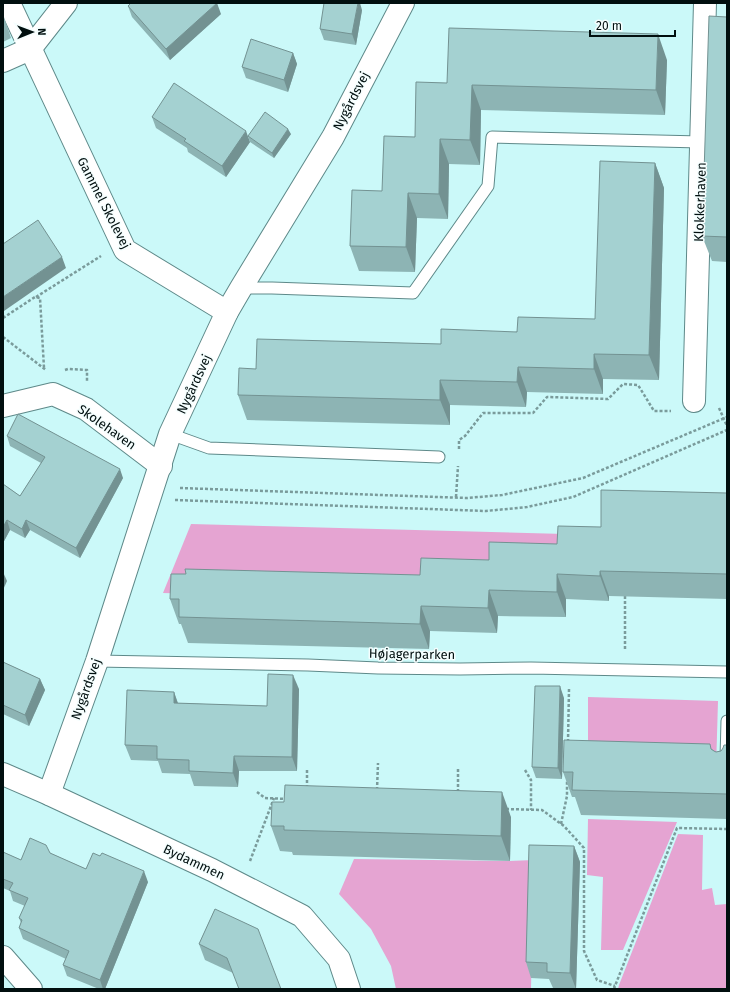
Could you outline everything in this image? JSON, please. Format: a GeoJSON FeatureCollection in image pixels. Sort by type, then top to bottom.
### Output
{"type":"FeatureCollection","features":[{"type":"Feature","properties":{"kind":"street","name":"Gammel Skolevej"},"geometry":{"type":"LineString","coordinates":[[9,3],[125,250],[227,312]]}},
{"type":"Feature","properties":{"kind":"street"},"geometry":{"type":"LineString","coordinates":[[3,61],[30,49],[66,3]]}},
{"type":"Feature","properties":{"kind":"street","name":"Nygårdsvej"},"geometry":{"type":"LineString","coordinates":[[49,794],[97,661],[170,434],[227,312],[240,288],[333,137],[403,3]]}},
{"type":"Feature","properties":{"kind":"street","name":"Klokkerhaven"},"geometry":{"type":"LineString","coordinates":[[694,401],[705,3]]}},
{"type":"Feature","properties":{"kind":"street","name":"Skolehaven"},"geometry":{"type":"LineString","coordinates":[[3,406],[53,394],[86,409],[154,483]]}},
{"type":"Feature","properties":{"kind":"street","name":"Bydammen"},"geometry":{"type":"LineString","coordinates":[[3,774],[212,870],[302,916],[339,959],[349,989]]}},
{"type":"Feature","properties":{"kind":"street"},"geometry":{"type":"LineString","coordinates":[[3,957],[31,989]]}},
{"type":"Feature","properties":{"kind":"lane"},"geometry":{"type":"LineString","coordinates":[[240,288],[412,293],[488,186],[492,137],[701,142]]}},
{"type":"Feature","properties":{"kind":"lane"},"geometry":{"type":"LineString","coordinates":[[170,434],[209,448],[439,456]]}},
{"type":"Feature","properties":{"kind":"lane","name":"Højagerparken"},"geometry":{"type":"LineString","coordinates":[[97,661],[385,668],[531,668],[727,672]]}},
{"type":"Feature","properties":{"kind":"lane"},"geometry":{"type":"LineString","coordinates":[[726,770],[727,721]]}},
{"type":"Feature","properties":{"kind":"path"},"geometry":{"type":"LineString","coordinates":[[3,318],[122,244]]}},
{"type":"Feature","properties":{"kind":"path"},"geometry":{"type":"LineString","coordinates":[[35,298],[40,298],[44,368]]}},
{"type":"Feature","properties":{"kind":"path"},"geometry":{"type":"LineString","coordinates":[[3,337],[49,372]]}},
{"type":"Feature","properties":{"kind":"path"},"geometry":{"type":"LineString","coordinates":[[61,372],[68,369],[87,370]]}},
{"type":"Feature","properties":{"kind":"path"},"geometry":{"type":"LineString","coordinates":[[459,443],[459,440],[465,436],[484,413],[533,413],[547,397],[608,399],[623,384],[638,385],[654,411],[675,411]]}},
{"type":"Feature","properties":{"kind":"path"},"geometry":{"type":"LineString","coordinates":[[154,483],[176,488],[467,498],[502,495],[583,478],[727,417]]}},
{"type":"Feature","properties":{"kind":"path"},"geometry":{"type":"LineString","coordinates":[[154,483],[486,511],[527,507],[573,496],[727,430]]}},
{"type":"Feature","properties":{"kind":"path"},"geometry":{"type":"LineString","coordinates":[[456,497],[458,465]]}},
{"type":"Feature","properties":{"kind":"path"},"geometry":{"type":"LineString","coordinates":[[625,587],[625,670]]}},
{"type":"Feature","properties":{"kind":"path"},"geometry":{"type":"LineString","coordinates":[[568,745],[570,669]]}},
{"type":"Feature","properties":{"kind":"path"},"geometry":{"type":"LineString","coordinates":[[377,796],[378,763]]}},
{"type":"Feature","properties":{"kind":"path"},"geometry":{"type":"LineString","coordinates":[[307,768],[307,792]]}},
{"type":"Feature","properties":{"kind":"path"},"geometry":{"type":"LineString","coordinates":[[458,768],[458,794]]}},
{"type":"Feature","properties":{"kind":"path"},"geometry":{"type":"LineString","coordinates":[[525,770],[531,780],[531,810]]}},
{"type":"Feature","properties":{"kind":"path"},"geometry":{"type":"LineString","coordinates":[[561,824],[567,796],[567,776]]}},
{"type":"Feature","properties":{"kind":"path"},"geometry":{"type":"LineString","coordinates":[[257,792],[265,798],[294,799]]}},
{"type":"Feature","properties":{"kind":"path"},"geometry":{"type":"LineString","coordinates":[[240,884],[274,798]]}},
{"type":"Feature","properties":{"kind":"path"},"geometry":{"type":"LineString","coordinates":[[502,808],[542,810],[561,824],[584,848],[584,951],[597,980],[614,987],[677,828],[727,829]]}},
{"type":"Feature","properties":{"kind":"shaded area"},"geometry":{"type":"Polygon","coordinates":[[[191,524],[603,535],[429,601],[163,593],[191,524]]]}},
{"type":"Feature","properties":{"kind":"shaded area"},"geometry":{"type":"Polygon","coordinates":[[[588,697],[718,701],[716,769],[588,766],[588,697]]]}},
{"type":"Feature","properties":{"kind":"shaded area"},"geometry":{"type":"Polygon","coordinates":[[[588,819],[677,822],[623,950],[601,950],[603,877],[587,875],[588,819]]]}},
{"type":"Feature","properties":{"kind":"shaded area"},"geometry":{"type":"Polygon","coordinates":[[[678,834],[703,835],[702,890],[712,888],[715,905],[727,904],[727,989],[618,989],[619,985],[678,834]]]}},
{"type":"Feature","properties":{"kind":"shaded area"},"geometry":{"type":"Polygon","coordinates":[[[354,859],[534,860],[531,988],[598,989],[396,989],[391,966],[371,929],[339,894],[354,859]]]}},
{"type":"Feature","properties":{"kind":"building"},"geometry":{"type":"Polygon","coordinates":[[[131,3],[217,3],[166,49],[128,6],[131,3]]]}},
{"type":"Feature","properties":{"kind":"building"},"geometry":{"type":"Polygon","coordinates":[[[324,3],[358,3],[352,34],[320,29],[324,3]]]}},
{"type":"Feature","properties":{"kind":"building"},"geometry":{"type":"Polygon","coordinates":[[[709,16],[727,17],[727,237],[702,236],[709,16]]]}},
{"type":"Feature","properties":{"kind":"building"},"geometry":{"type":"Polygon","coordinates":[[[449,28],[658,34],[656,90],[472,85],[470,140],[440,139],[439,194],[408,193],[406,247],[350,246],[352,190],[382,191],[384,136],[415,137],[416,82],[447,83],[449,28]]]}},
{"type":"Feature","properties":{"kind":"building"},"geometry":{"type":"Polygon","coordinates":[[[251,39],[293,53],[284,80],[242,67],[251,39]]]}},
{"type":"Feature","properties":{"kind":"building"},"geometry":{"type":"Polygon","coordinates":[[[174,83],[246,131],[222,166],[184,141],[186,139],[152,117],[174,83]]]}},
{"type":"Feature","properties":{"kind":"building"},"geometry":{"type":"Polygon","coordinates":[[[265,112],[288,129],[272,153],[248,136],[265,112]]]}},
{"type":"Feature","properties":{"kind":"building"},"geometry":{"type":"Polygon","coordinates":[[[600,161],[655,163],[649,355],[594,354],[594,369],[518,367],[517,382],[440,380],[440,400],[238,395],[239,368],[256,369],[257,339],[441,344],[441,329],[517,332],[518,317],[595,319],[600,161]]]}},
{"type":"Feature","properties":{"kind":"building"},"geometry":{"type":"Polygon","coordinates":[[[38,220],[62,257],[3,297],[3,244],[38,220]]]}},
{"type":"Feature","properties":{"kind":"building"},"geometry":{"type":"Polygon","coordinates":[[[18,414],[120,469],[76,548],[26,520],[22,529],[7,520],[3,527],[3,484],[20,496],[45,457],[7,436],[18,414]]]}},
{"type":"Feature","properties":{"kind":"building"},"geometry":{"type":"Polygon","coordinates":[[[601,490],[727,493],[727,574],[600,571],[600,576],[557,574],[557,592],[489,590],[488,608],[421,606],[420,624],[179,617],[179,599],[170,599],[171,574],[186,574],[185,569],[420,575],[421,558],[489,560],[489,542],[557,544],[558,526],[601,527],[601,490]]]}},
{"type":"Feature","properties":{"kind":"building"},"geometry":{"type":"Polygon","coordinates":[[[3,662],[40,679],[25,715],[3,705],[3,662]]]}},
{"type":"Feature","properties":{"kind":"building"},"geometry":{"type":"Polygon","coordinates":[[[268,674],[293,675],[292,757],[234,756],[233,773],[189,771],[189,760],[157,759],[157,746],[125,745],[127,690],[174,692],[174,703],[267,706],[268,674]]]}},
{"type":"Feature","properties":{"kind":"building"},"geometry":{"type":"Polygon","coordinates":[[[535,686],[560,686],[558,768],[532,767],[535,686]]]}},
{"type":"Feature","properties":{"kind":"building"},"geometry":{"type":"Polygon","coordinates":[[[564,740],[710,744],[711,749],[716,752],[721,751],[724,745],[727,745],[727,794],[572,790],[573,772],[563,772],[564,740]]]}},
{"type":"Feature","properties":{"kind":"building"},"geometry":{"type":"Polygon","coordinates":[[[285,785],[502,792],[501,836],[284,830],[284,826],[271,826],[272,802],[284,802],[285,785]]]}},
{"type":"Feature","properties":{"kind":"building"},"geometry":{"type":"Polygon","coordinates":[[[30,838],[46,845],[50,853],[86,869],[93,853],[100,856],[102,853],[144,871],[100,980],[63,965],[69,951],[19,928],[22,920],[19,918],[28,898],[9,890],[13,883],[3,879],[3,852],[21,860],[30,838]]]}},
{"type":"Feature","properties":{"kind":"building"},"geometry":{"type":"Polygon","coordinates":[[[529,845],[574,846],[570,973],[547,972],[547,963],[526,962],[529,845]]]}},
{"type":"Feature","properties":{"kind":"building"},"geometry":{"type":"Polygon","coordinates":[[[215,909],[258,929],[281,989],[239,989],[227,958],[199,944],[215,909]]]}}]}
